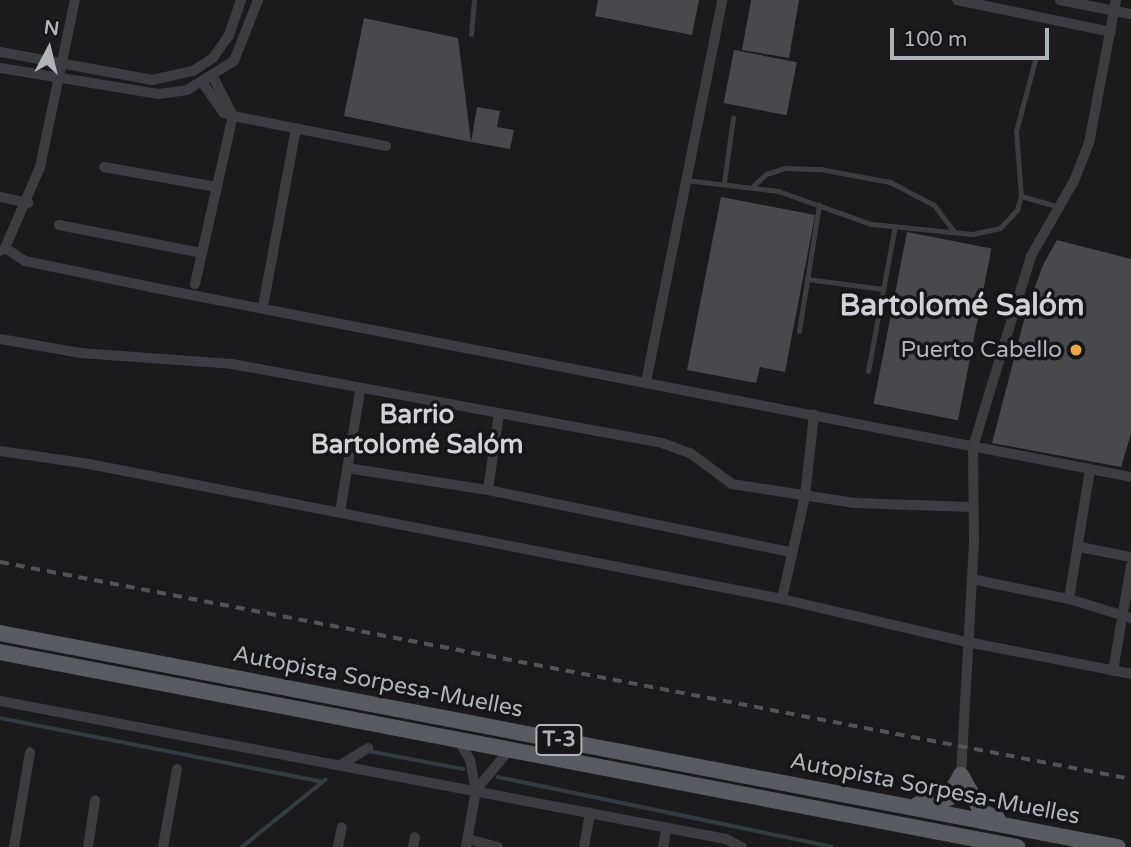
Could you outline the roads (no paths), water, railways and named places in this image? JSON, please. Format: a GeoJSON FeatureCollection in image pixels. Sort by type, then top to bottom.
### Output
{"type":"FeatureCollection","features":[{"type":"Feature","properties":{"kind":"main road","name":"Autopista Sorpesa-Muelles"},"geometry":{"type":"LineString","coordinates":[[0,633],[1118,847]]}},
{"type":"Feature","properties":{"kind":"main road","name":"Autopista Sorpesa-Muelles"},"geometry":{"type":"LineString","coordinates":[[0,652],[510,749],[954,841],[1017,847]]}},
{"type":"Feature","properties":{"kind":"main road"},"geometry":{"type":"LineString","coordinates":[[905,806],[948,798],[961,775]]}},
{"type":"Feature","properties":{"kind":"main road"},"geometry":{"type":"LineString","coordinates":[[961,775],[981,811],[1016,827]]}},
{"type":"Feature","properties":{"kind":"street"},"geometry":{"type":"LineString","coordinates":[[75,0],[59,81],[28,203],[3,249],[37,264],[1131,477]]}},
{"type":"Feature","properties":{"kind":"street"},"geometry":{"type":"LineString","coordinates":[[0,52],[62,66],[152,80],[193,71],[213,58],[229,35],[241,0]]}},
{"type":"Feature","properties":{"kind":"street"},"geometry":{"type":"LineString","coordinates":[[0,68],[59,81],[159,94],[202,82],[234,61],[258,0]]}},
{"type":"Feature","properties":{"kind":"street"},"geometry":{"type":"LineString","coordinates":[[646,382],[722,0]]}},
{"type":"Feature","properties":{"kind":"street"},"geometry":{"type":"LineString","coordinates":[[957,0],[981,2],[1111,32]]}},
{"type":"Feature","properties":{"kind":"street"},"geometry":{"type":"LineString","coordinates":[[1060,0],[1115,5],[1131,14]]}},
{"type":"Feature","properties":{"kind":"street"},"geometry":{"type":"LineString","coordinates":[[961,775],[972,579],[973,447],[1022,279],[1089,143],[1115,5]]}},
{"type":"Feature","properties":{"kind":"street"},"geometry":{"type":"LineString","coordinates":[[195,284],[233,116],[212,75]]}},
{"type":"Feature","properties":{"kind":"street"},"geometry":{"type":"LineString","coordinates":[[202,82],[224,113],[386,146]]}},
{"type":"Feature","properties":{"kind":"street"},"geometry":{"type":"LineString","coordinates":[[264,301],[296,129]]}},
{"type":"Feature","properties":{"kind":"street"},"geometry":{"type":"LineString","coordinates":[[104,167],[216,187]]}},
{"type":"Feature","properties":{"kind":"street"},"geometry":{"type":"LineString","coordinates":[[0,197],[28,203]]}},
{"type":"Feature","properties":{"kind":"street"},"geometry":{"type":"LineString","coordinates":[[59,225],[202,253]]}},
{"type":"Feature","properties":{"kind":"street"},"geometry":{"type":"LineString","coordinates":[[0,339],[80,353],[232,364],[360,391],[677,447],[732,484],[805,496],[971,507]]}},
{"type":"Feature","properties":{"kind":"street"},"geometry":{"type":"LineString","coordinates":[[340,512],[360,391]]}},
{"type":"Feature","properties":{"kind":"street"},"geometry":{"type":"LineString","coordinates":[[488,490],[499,414]]}},
{"type":"Feature","properties":{"kind":"street"},"geometry":{"type":"LineString","coordinates":[[782,599],[805,496],[814,414]]}},
{"type":"Feature","properties":{"kind":"street"},"geometry":{"type":"LineString","coordinates":[[0,451],[340,512],[782,599],[967,642],[1131,674]]}},
{"type":"Feature","properties":{"kind":"street"},"geometry":{"type":"LineString","coordinates":[[347,468],[488,490],[791,552]]}},
{"type":"Feature","properties":{"kind":"street"},"geometry":{"type":"LineString","coordinates":[[1069,599],[1080,547],[1090,468]]}},
{"type":"Feature","properties":{"kind":"street"},"geometry":{"type":"LineString","coordinates":[[1080,547],[1131,557]]}},
{"type":"Feature","properties":{"kind":"street"},"geometry":{"type":"LineString","coordinates":[[1113,670],[1127,617],[1131,566]]}},
{"type":"Feature","properties":{"kind":"street"},"geometry":{"type":"LineString","coordinates":[[972,579],[1069,599],[1127,617]]}},
{"type":"Feature","properties":{"kind":"street"},"geometry":{"type":"LineString","coordinates":[[0,701],[667,827],[726,839],[742,847]]}},
{"type":"Feature","properties":{"kind":"street"},"geometry":{"type":"LineString","coordinates":[[456,739],[470,760],[476,790],[467,843],[498,847]]}},
{"type":"Feature","properties":{"kind":"street"},"geometry":{"type":"LineString","coordinates":[[340,765],[368,748]]}},
{"type":"Feature","properties":{"kind":"street","name":"T-3"},"geometry":{"type":"LineString","coordinates":[[476,790],[510,749]]}},
{"type":"Feature","properties":{"kind":"street"},"geometry":{"type":"LineString","coordinates":[[14,847],[30,752]]}},
{"type":"Feature","properties":{"kind":"street"},"geometry":{"type":"LineString","coordinates":[[163,847],[177,769]]}},
{"type":"Feature","properties":{"kind":"street"},"geometry":{"type":"LineString","coordinates":[[88,847],[96,801]]}},
{"type":"Feature","properties":{"kind":"street"},"geometry":{"type":"LineString","coordinates":[[584,847],[590,813]]}},
{"type":"Feature","properties":{"kind":"street"},"geometry":{"type":"LineString","coordinates":[[338,847],[342,827]]}},
{"type":"Feature","properties":{"kind":"street"},"geometry":{"type":"LineString","coordinates":[[663,847],[667,827]]}},
{"type":"Feature","properties":{"kind":"lane"},"geometry":{"type":"LineString","coordinates":[[471,34],[474,0]]}},
{"type":"Feature","properties":{"kind":"lane"},"geometry":{"type":"LineString","coordinates":[[686,180],[753,186],[800,196],[871,224],[986,234],[1000,228],[1017,210],[1021,196],[1016,131],[1035,60]]}},
{"type":"Feature","properties":{"kind":"lane"},"geometry":{"type":"LineString","coordinates":[[724,182],[733,118]]}},
{"type":"Feature","properties":{"kind":"lane"},"geometry":{"type":"LineString","coordinates":[[753,186],[766,174],[785,168],[820,169],[890,182],[934,205],[955,232]]}},
{"type":"Feature","properties":{"kind":"lane"},"geometry":{"type":"LineString","coordinates":[[1021,196],[1059,206]]}},
{"type":"Feature","properties":{"kind":"lane"},"geometry":{"type":"LineString","coordinates":[[799,331],[819,205]]}},
{"type":"Feature","properties":{"kind":"lane"},"geometry":{"type":"LineString","coordinates":[[868,371],[895,226]]}},
{"type":"Feature","properties":{"kind":"lane"},"geometry":{"type":"LineString","coordinates":[[807,279],[883,289]]}},
{"type":"Feature","properties":{"kind":"waterway"},"geometry":{"type":"LineString","coordinates":[[0,718],[322,782]]}},
{"type":"Feature","properties":{"kind":"waterway"},"geometry":{"type":"LineString","coordinates":[[368,751],[463,769]]}},
{"type":"Feature","properties":{"kind":"waterway"},"geometry":{"type":"LineString","coordinates":[[498,777],[832,847]]}},
{"type":"Feature","properties":{"kind":"waterway"},"geometry":{"type":"LineString","coordinates":[[242,847],[325,780]]}},
{"type":"Feature","properties":{"kind":"railway"},"geometry":{"type":"LineString","coordinates":[[0,562],[1131,779]]}},
{"type":"Feature","properties":{"kind":"place","name":"Puerto Cabello"},"geometry":{"type":"Point","coordinates":[1076,350]}},
{"type":"Feature","properties":{"kind":"district","name":"Bartolomé Salóm"},"geometry":{"type":"Point","coordinates":[962,306]}},
{"type":"Feature","properties":{"kind":"district","name":"Barrio Bartolomé Salóm"},"geometry":{"type":"Point","coordinates":[417,430]}}]}
